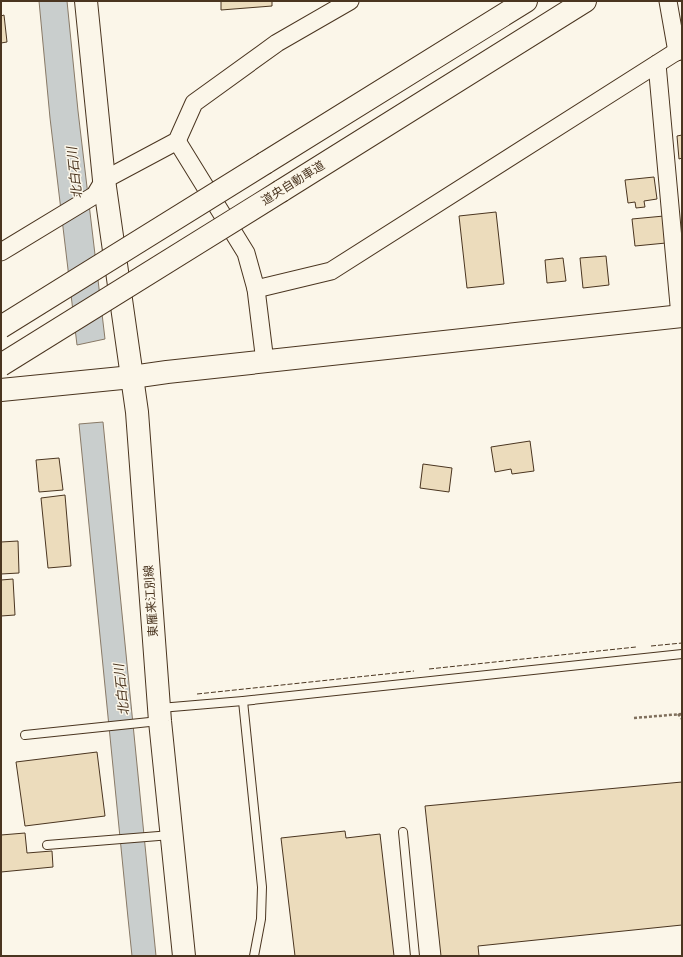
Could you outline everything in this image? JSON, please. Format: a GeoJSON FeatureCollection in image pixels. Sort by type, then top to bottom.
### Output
{"type":"FeatureCollection","features":[{"type":"Feature","properties":{"kind":"main road","name":"東雁来江別線"},"geometry":{"type":"LineString","coordinates":[[86,1],[100,187],[137,412],[154,718],[165,835],[184,956]]}},
{"type":"Feature","properties":{"kind":"main road"},"geometry":{"type":"LineString","coordinates":[[1,327],[526,1]]}},
{"type":"Feature","properties":{"kind":"main road","name":"道央自動車道"},"geometry":{"type":"LineString","coordinates":[[1,365],[585,1]]}},
{"type":"Feature","properties":{"kind":"main road"},"geometry":{"type":"LineString","coordinates":[[1,390],[132,377],[681,316]]}},
{"type":"Feature","properties":{"kind":"street"},"geometry":{"type":"LineString","coordinates":[[1,252],[51,222],[100,187],[177,141],[194,103],[277,43],[350,1]]}},
{"type":"Feature","properties":{"kind":"street"},"geometry":{"type":"LineString","coordinates":[[256,289],[331,271],[679,50],[668,1]]}},
{"type":"Feature","properties":{"kind":"street"},"geometry":{"type":"LineString","coordinates":[[657,64],[681,316]]}},
{"type":"Feature","properties":{"kind":"street"},"geometry":{"type":"LineString","coordinates":[[177,141],[246,253],[256,289],[265,362]]}},
{"type":"Feature","properties":{"kind":"lane"},"geometry":{"type":"LineString","coordinates":[[25,735],[95,729],[242,701],[682,654]]}},
{"type":"Feature","properties":{"kind":"lane"},"geometry":{"type":"LineString","coordinates":[[242,701],[262,887],[261,919],[254,956]]}},
{"type":"Feature","properties":{"kind":"lane"},"geometry":{"type":"LineString","coordinates":[[403,832],[415,956]]}},
{"type":"Feature","properties":{"kind":"lane"},"geometry":{"type":"LineString","coordinates":[[47,846],[165,835]]}},
{"type":"Feature","properties":{"kind":"path"},"geometry":{"type":"LineString","coordinates":[[634,718],[680,714],[682,719]]}},
{"type":"Feature","properties":{"kind":"water","name":"北白石川"},"geometry":{"type":"Polygon","coordinates":[[[39,1],[67,1],[78,111],[105,339],[77,345],[50,118],[39,1]]]}},
{"type":"Feature","properties":{"kind":"water","name":"北白石川"},"geometry":{"type":"Polygon","coordinates":[[[103,422],[156,956],[132,956],[128,918],[79,424],[103,422]]]}},
{"type":"Feature","properties":{"kind":"building"},"geometry":{"type":"Polygon","coordinates":[[[221,1],[272,1],[272,6],[221,10],[221,1]]]}},
{"type":"Feature","properties":{"kind":"building"},"geometry":{"type":"Polygon","coordinates":[[[4,15],[7,42],[1,43],[1,16],[4,15]]]}},
{"type":"Feature","properties":{"kind":"building"},"geometry":{"type":"Polygon","coordinates":[[[682,135],[682,158],[679,159],[677,136],[682,135]]]}},
{"type":"Feature","properties":{"kind":"building"},"geometry":{"type":"Polygon","coordinates":[[[654,177],[657,199],[644,201],[645,207],[636,208],[635,202],[628,203],[625,180],[654,177]]]}},
{"type":"Feature","properties":{"kind":"building"},"geometry":{"type":"Polygon","coordinates":[[[496,212],[504,284],[467,288],[459,216],[496,212]]]}},
{"type":"Feature","properties":{"kind":"building"},"geometry":{"type":"Polygon","coordinates":[[[664,216],[666,243],[635,246],[632,219],[664,216]]]}},
{"type":"Feature","properties":{"kind":"building"},"geometry":{"type":"Polygon","coordinates":[[[606,256],[609,285],[583,288],[580,258],[606,256]]]}},
{"type":"Feature","properties":{"kind":"building"},"geometry":{"type":"Polygon","coordinates":[[[563,258],[566,281],[547,283],[545,260],[563,258]]]}},
{"type":"Feature","properties":{"kind":"building"},"geometry":{"type":"Polygon","coordinates":[[[530,441],[534,471],[512,474],[511,469],[495,472],[491,447],[530,441]]]}},
{"type":"Feature","properties":{"kind":"building"},"geometry":{"type":"Polygon","coordinates":[[[59,458],[63,490],[39,492],[36,460],[59,458]]]}},
{"type":"Feature","properties":{"kind":"building"},"geometry":{"type":"Polygon","coordinates":[[[423,464],[452,468],[449,492],[420,488],[423,464]]]}},
{"type":"Feature","properties":{"kind":"building"},"geometry":{"type":"Polygon","coordinates":[[[65,495],[71,566],[48,568],[41,498],[65,495]]]}},
{"type":"Feature","properties":{"kind":"building"},"geometry":{"type":"Polygon","coordinates":[[[18,541],[19,573],[1,574],[1,542],[18,541]]]}},
{"type":"Feature","properties":{"kind":"building"},"geometry":{"type":"Polygon","coordinates":[[[13,579],[15,615],[1,616],[1,580],[13,579]]]}},
{"type":"Feature","properties":{"kind":"building"},"geometry":{"type":"Polygon","coordinates":[[[97,752],[105,816],[25,826],[16,762],[97,752]]]}},
{"type":"Feature","properties":{"kind":"building"},"geometry":{"type":"Polygon","coordinates":[[[682,782],[682,925],[478,946],[479,956],[441,956],[425,806],[682,782]]]}},
{"type":"Feature","properties":{"kind":"building"},"geometry":{"type":"Polygon","coordinates":[[[345,831],[346,838],[380,834],[394,956],[295,956],[281,838],[345,831]]]}},
{"type":"Feature","properties":{"kind":"building"},"geometry":{"type":"Polygon","coordinates":[[[25,833],[27,853],[52,851],[53,867],[1,872],[1,835],[25,833]]]}},
{"type":"Feature","properties":{"kind":"fence"},"geometry":{"type":"LineString","coordinates":[[651,646],[682,643]]}},
{"type":"Feature","properties":{"kind":"fence"},"geometry":{"type":"LineString","coordinates":[[429,669],[636,647]]}},
{"type":"Feature","properties":{"kind":"fence"},"geometry":{"type":"LineString","coordinates":[[197,694],[414,671]]}}]}
